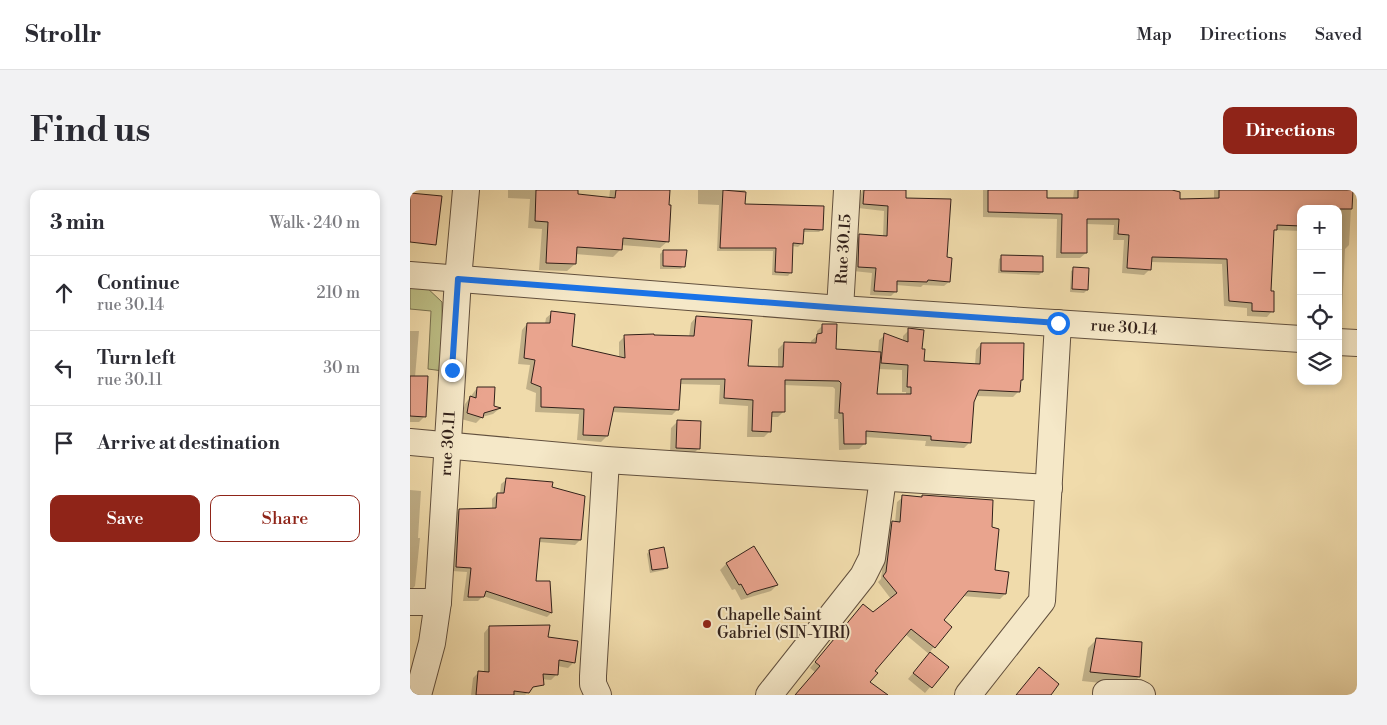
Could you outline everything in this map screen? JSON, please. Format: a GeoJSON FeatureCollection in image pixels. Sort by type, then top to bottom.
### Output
{"type":"FeatureCollection","features":[{"type":"Feature","properties":{"kind":"street","name":"rue 30.11"},"geometry":{"type":"LineString","coordinates":[[418,695],[432,642],[438,602],[458,279],[466,190]]}},
{"type":"Feature","properties":{"kind":"street","name":"Rue 30.15"},"geometry":{"type":"LineString","coordinates":[[840,308],[847,190]]}},
{"type":"Feature","properties":{"kind":"street","name":"rue 30.14"},"geometry":{"type":"LineString","coordinates":[[410,274],[840,308],[1297,339]]}},
{"type":"Feature","properties":{"kind":"street"},"geometry":{"type":"LineString","coordinates":[[968,695],[1042,601],[1058,323]]}},
{"type":"Feature","properties":{"kind":"street"},"geometry":{"type":"LineString","coordinates":[[1342,342],[1357,343]]}},
{"type":"Feature","properties":{"kind":"street"},"geometry":{"type":"LineString","coordinates":[[410,442],[606,460],[1049,488]]}},
{"type":"Feature","properties":{"kind":"street"},"geometry":{"type":"LineString","coordinates":[[598,695],[593,684],[593,676],[606,460]]}},
{"type":"Feature","properties":{"kind":"street"},"geometry":{"type":"LineString","coordinates":[[769,695],[863,576],[872,558],[883,478]]}},
{"type":"Feature","properties":{"kind":"street"},"geometry":{"type":"LineString","coordinates":[[410,602],[438,602]]}},
{"type":"Feature","properties":{"kind":"street"},"geometry":{"type":"LineString","coordinates":[[1106,693],[1138,693],[1142,695]]}},
{"type":"Feature","properties":{"kind":"green space"},"geometry":{"type":"Polygon","coordinates":[[[410,285],[424,285],[442,302],[443,371],[428,369],[431,311],[410,309],[410,285]]]}},
{"type":"Feature","properties":{"kind":"building"},"geometry":{"type":"Polygon","coordinates":[[[536,190],[578,190],[578,194],[615,198],[616,190],[670,190],[669,242],[623,238],[622,250],[577,247],[576,264],[546,263],[548,222],[535,221],[536,190]]]}},
{"type":"Feature","properties":{"kind":"building"},"geometry":{"type":"Polygon","coordinates":[[[723,190],[746,192],[745,204],[824,206],[823,230],[804,229],[803,244],[793,243],[792,273],[775,272],[776,248],[720,248],[723,190]]]}},
{"type":"Feature","properties":{"kind":"building"},"geometry":{"type":"Polygon","coordinates":[[[864,190],[906,190],[906,198],[951,199],[947,257],[952,258],[950,282],[928,280],[927,282],[897,281],[897,292],[874,291],[876,268],[858,267],[859,234],[887,236],[888,206],[863,204],[864,190]]]}},
{"type":"Feature","properties":{"kind":"building"},"geometry":{"type":"Polygon","coordinates":[[[988,190],[1047,190],[1047,198],[1078,198],[1078,190],[1172,190],[1180,192],[1180,199],[1219,198],[1219,190],[1353,190],[1352,209],[1342,209],[1342,205],[1297,205],[1297,226],[1277,225],[1277,230],[1274,230],[1271,291],[1274,291],[1274,312],[1252,311],[1252,303],[1229,301],[1227,259],[1152,257],[1151,270],[1127,268],[1129,235],[1118,234],[1119,219],[1087,219],[1087,253],[1061,253],[1062,214],[988,212],[988,190]]]}},
{"type":"Feature","properties":{"kind":"building"},"geometry":{"type":"Polygon","coordinates":[[[410,193],[442,196],[436,245],[410,242],[410,193]]]}},
{"type":"Feature","properties":{"kind":"building"},"geometry":{"type":"Polygon","coordinates":[[[663,250],[687,250],[685,267],[663,266],[663,250]]]}},
{"type":"Feature","properties":{"kind":"building"},"geometry":{"type":"Polygon","coordinates":[[[1001,255],[1043,256],[1043,272],[1001,271],[1001,255]]]}},
{"type":"Feature","properties":{"kind":"building"},"geometry":{"type":"Polygon","coordinates":[[[1073,267],[1089,268],[1088,290],[1072,289],[1073,267]]]}},
{"type":"Feature","properties":{"kind":"building"},"geometry":{"type":"Polygon","coordinates":[[[551,311],[575,314],[572,346],[625,358],[624,335],[694,336],[696,316],[752,320],[748,366],[783,367],[784,342],[816,343],[817,334],[822,333],[822,324],[837,324],[836,349],[881,352],[877,394],[911,394],[911,387],[907,387],[908,365],[881,363],[884,333],[908,342],[908,328],[924,330],[922,349],[925,349],[924,361],[980,364],[981,343],[1024,343],[1023,380],[1021,380],[1020,392],[979,390],[974,402],[971,443],[931,440],[931,436],[866,431],[866,444],[844,444],[843,413],[839,413],[841,383],[839,381],[785,380],[785,412],[772,412],[771,432],[752,431],[753,400],[724,398],[725,379],[681,379],[679,410],[614,407],[608,436],[583,435],[584,409],[541,407],[541,387],[531,383],[535,360],[524,358],[527,323],[550,323],[551,311]]]}},
{"type":"Feature","properties":{"kind":"building"},"geometry":{"type":"Polygon","coordinates":[[[410,376],[428,376],[426,417],[410,416],[410,376]]]}},
{"type":"Feature","properties":{"kind":"building"},"geometry":{"type":"Polygon","coordinates":[[[477,387],[495,387],[494,406],[501,408],[484,413],[483,418],[467,413],[470,396],[476,398],[477,387]]]}},
{"type":"Feature","properties":{"kind":"building"},"geometry":{"type":"Polygon","coordinates":[[[677,420],[701,421],[700,449],[676,448],[677,420]]]}},
{"type":"Feature","properties":{"kind":"building"},"geometry":{"type":"Polygon","coordinates":[[[506,478],[553,482],[552,487],[585,496],[581,540],[540,538],[536,581],[550,581],[552,613],[486,591],[484,597],[468,597],[471,568],[456,567],[459,509],[496,508],[497,493],[504,493],[506,478]]]}},
{"type":"Feature","properties":{"kind":"building"},"geometry":{"type":"Polygon","coordinates":[[[902,495],[993,500],[992,527],[999,529],[995,570],[1009,572],[1006,594],[968,591],[944,620],[952,627],[935,648],[911,629],[875,671],[878,673],[870,682],[888,695],[795,695],[820,666],[815,662],[863,604],[873,612],[897,593],[883,576],[886,572],[892,521],[900,522],[902,495]]]}},
{"type":"Feature","properties":{"kind":"building"},"geometry":{"type":"Polygon","coordinates":[[[754,546],[778,585],[747,595],[726,563],[754,546]]]}},
{"type":"Feature","properties":{"kind":"building"},"geometry":{"type":"Polygon","coordinates":[[[664,547],[668,568],[652,570],[649,550],[664,547]]]}},
{"type":"Feature","properties":{"kind":"building"},"geometry":{"type":"Polygon","coordinates":[[[550,625],[548,637],[578,641],[575,663],[559,660],[558,675],[543,674],[544,685],[533,687],[529,693],[514,691],[514,695],[476,695],[478,671],[489,672],[489,626],[550,625]]]}},
{"type":"Feature","properties":{"kind":"building"},"geometry":{"type":"Polygon","coordinates":[[[1096,638],[1142,642],[1140,677],[1090,672],[1096,638]]]}},
{"type":"Feature","properties":{"kind":"building"},"geometry":{"type":"Polygon","coordinates":[[[930,652],[949,667],[932,688],[913,673],[930,652]]]}},
{"type":"Feature","properties":{"kind":"building"},"geometry":{"type":"Polygon","coordinates":[[[1039,667],[1059,684],[1051,695],[1016,695],[1039,667]]]}},
{"type":"Feature","properties":{"kind":"place","name":"Chapelle Saint Gabriel (SIN-YIRI)"},"geometry":{"type":"Point","coordinates":[707,624]}},
{"type":"Feature","properties":{"kind":"route"},"geometry":{"type":"LineString","coordinates":[[452,370],[458,279],[1058,323]]}}]}
